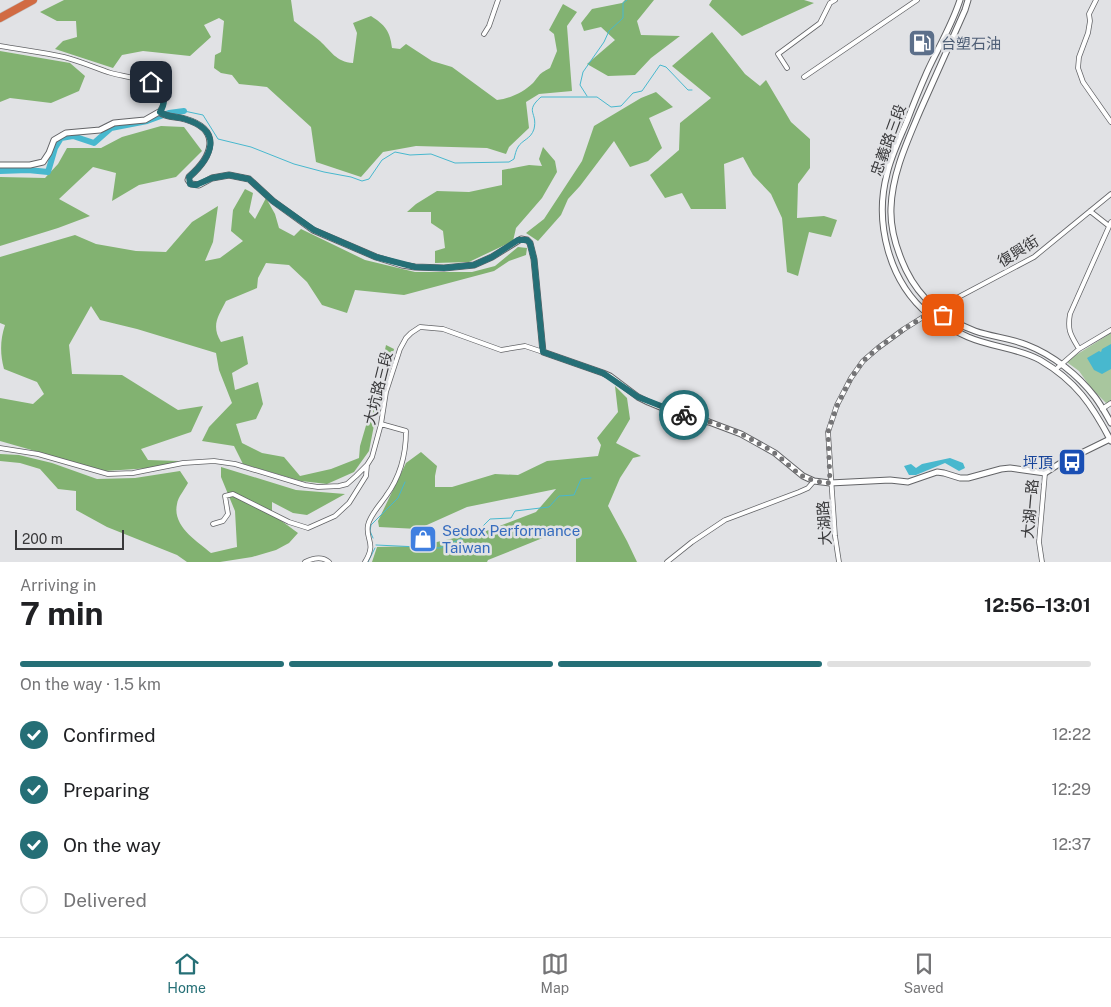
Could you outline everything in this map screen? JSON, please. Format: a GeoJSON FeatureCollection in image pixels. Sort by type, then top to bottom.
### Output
{"type":"FeatureCollection","features":[{"type":"Feature","properties":{"kind":"highway"},"geometry":{"type":"LineString","coordinates":[[0,18],[33,0]]}},
{"type":"Feature","properties":{"kind":"street"},"geometry":{"type":"LineString","coordinates":[[484,34],[489,26],[498,0]]}},
{"type":"Feature","properties":{"kind":"street"},"geometry":{"type":"LineString","coordinates":[[787,68],[778,54],[820,23],[830,3],[835,0]]}},
{"type":"Feature","properties":{"kind":"street"},"geometry":{"type":"LineString","coordinates":[[804,77],[917,0]]}},
{"type":"Feature","properties":{"kind":"street","name":"忠義路三段"},"geometry":{"type":"LineString","coordinates":[[960,0],[926,74],[887,174],[882,216],[884,236],[898,276],[906,290],[928,315],[966,336],[978,341],[1010,348],[1038,359],[1055,370],[1080,391],[1111,439]]}},
{"type":"Feature","properties":{"kind":"street","name":"忠義路三段"},"geometry":{"type":"LineString","coordinates":[[968,0],[909,138],[894,184],[891,210],[897,250],[912,281],[936,309],[962,326],[976,332],[1028,345],[1060,364],[1077,377],[1096,398],[1111,423]]}},
{"type":"Feature","properties":{"kind":"street"},"geometry":{"type":"LineString","coordinates":[[1096,0],[1089,14],[1088,33],[1079,57],[1078,68],[1083,82],[1111,122]]}},
{"type":"Feature","properties":{"kind":"street"},"geometry":{"type":"LineString","coordinates":[[0,46],[52,54],[93,65],[110,72],[144,79],[156,86],[163,95],[162,114]]}},
{"type":"Feature","properties":{"kind":"street"},"geometry":{"type":"LineString","coordinates":[[0,165],[30,165],[42,162],[49,153],[54,140],[66,133],[100,130],[114,123],[145,120],[162,114],[185,119],[200,126],[210,136],[212,143],[207,158],[189,177],[190,184],[196,185],[212,178],[229,175],[249,179],[273,201],[314,230],[383,260],[415,267],[444,268],[474,265],[492,257],[518,240],[527,240],[532,249],[543,352]]}},
{"type":"Feature","properties":{"kind":"street"},"geometry":{"type":"LineString","coordinates":[[901,135],[909,138]]}},
{"type":"Feature","properties":{"kind":"street","name":"復興街"},"geometry":{"type":"LineString","coordinates":[[928,315],[1034,256],[1111,194]]}},
{"type":"Feature","properties":{"kind":"street"},"geometry":{"type":"LineString","coordinates":[[1079,350],[1069,331],[1070,314],[1110,224],[1090,211]]}},
{"type":"Feature","properties":{"kind":"street","name":"大湖路"},"geometry":{"type":"LineString","coordinates":[[839,562],[835,536],[833,493],[830,483],[828,432],[837,406],[851,378],[863,361],[904,329],[928,315]]}},
{"type":"Feature","properties":{"kind":"street","name":"大坑路三段"},"geometry":{"type":"LineString","coordinates":[[0,448],[38,454],[108,474],[133,473],[183,462],[214,461],[235,464],[318,487],[343,485],[367,465],[372,457],[381,424],[386,392],[400,349],[406,338],[420,328],[443,329],[500,350],[525,346],[603,373],[648,402],[677,414],[709,422],[741,434],[775,453],[803,476],[814,482]]}},
{"type":"Feature","properties":{"kind":"street"},"geometry":{"type":"LineString","coordinates":[[1055,370],[1079,350],[1111,330]]}},
{"type":"Feature","properties":{"kind":"street"},"geometry":{"type":"LineString","coordinates":[[1102,409],[1111,403]]}},
{"type":"Feature","properties":{"kind":"street"},"geometry":{"type":"LineString","coordinates":[[364,562],[371,549],[367,528],[369,521],[391,489],[406,447],[406,431],[381,424]]}},
{"type":"Feature","properties":{"kind":"street","name":"大湖一路"},"geometry":{"type":"LineString","coordinates":[[1042,562],[1039,542],[1045,473],[1111,439]]}},
{"type":"Feature","properties":{"kind":"street"},"geometry":{"type":"LineString","coordinates":[[213,524],[223,521],[228,514],[225,496],[233,494],[289,522],[308,528],[335,516],[349,503],[366,476],[367,465]]}},
{"type":"Feature","properties":{"kind":"street"},"geometry":{"type":"LineString","coordinates":[[667,562],[692,542],[725,520],[799,492],[808,488],[814,482],[830,483],[877,480],[908,482],[937,472],[960,478],[968,478],[1010,468],[1045,473]]}},
{"type":"Feature","properties":{"kind":"street"},"geometry":{"type":"LineString","coordinates":[[305,562],[324,558],[329,562]]}},
{"type":"Feature","properties":{"kind":"green space"},"geometry":{"type":"Polygon","coordinates":[[[64,0],[291,0],[294,21],[342,61],[353,63],[357,33],[353,23],[371,16],[386,29],[392,48],[400,49],[406,44],[432,61],[452,67],[497,100],[511,97],[521,92],[533,83],[541,73],[550,68],[557,51],[554,34],[549,30],[563,4],[577,12],[567,26],[572,91],[539,94],[526,102],[529,128],[509,147],[506,154],[487,148],[416,146],[383,152],[361,177],[316,162],[311,127],[267,87],[239,84],[232,75],[221,73],[214,68],[215,55],[221,52],[224,21],[219,18],[204,25],[211,37],[190,56],[143,51],[122,55],[113,68],[55,49],[63,41],[77,37],[76,21],[57,21],[40,12],[64,0]]]}},
{"type":"Feature","properties":{"kind":"green space"},"geometry":{"type":"Polygon","coordinates":[[[625,0],[654,0],[637,21],[641,35],[680,36],[651,58],[635,75],[608,76],[587,64],[615,40],[601,27],[584,31],[581,23],[592,9],[622,3],[625,0]]]}},
{"type":"Feature","properties":{"kind":"green space"},"geometry":{"type":"Polygon","coordinates":[[[712,0],[804,0],[814,3],[742,36],[709,5],[712,0]]]}},
{"type":"Feature","properties":{"kind":"green space"},"geometry":{"type":"Polygon","coordinates":[[[712,32],[745,74],[760,86],[766,80],[791,122],[810,139],[810,168],[798,184],[797,218],[824,216],[837,220],[831,237],[809,232],[798,276],[787,272],[782,218],[771,194],[753,175],[743,157],[724,164],[726,209],[691,209],[682,193],[665,198],[650,175],[679,150],[680,123],[711,98],[672,66],[712,32]]]}},
{"type":"Feature","properties":{"kind":"green space"},"geometry":{"type":"Polygon","coordinates":[[[0,51],[70,63],[85,76],[79,91],[51,103],[10,98],[0,102],[0,51]]]}},
{"type":"Feature","properties":{"kind":"green space"},"geometry":{"type":"Polygon","coordinates":[[[656,92],[673,107],[649,118],[662,148],[648,161],[630,167],[614,141],[568,199],[561,215],[538,241],[526,233],[544,219],[582,161],[594,126],[641,98],[656,92]]]}},
{"type":"Feature","properties":{"kind":"green space"},"geometry":{"type":"Polygon","coordinates":[[[161,126],[184,127],[202,151],[176,177],[139,185],[112,201],[116,173],[93,167],[59,199],[90,216],[0,246],[0,177],[45,178],[58,164],[67,148],[101,148],[122,137],[161,126]]]}},
{"type":"Feature","properties":{"kind":"green space"},"geometry":{"type":"Polygon","coordinates":[[[543,147],[555,161],[557,172],[542,198],[516,228],[513,241],[469,262],[435,263],[435,251],[445,248],[443,231],[431,223],[431,212],[407,212],[437,191],[469,192],[502,185],[502,170],[529,165],[542,166],[539,159],[543,147]]]}},
{"type":"Feature","properties":{"kind":"green space"},"geometry":{"type":"Polygon","coordinates":[[[245,189],[253,193],[249,212],[255,219],[266,198],[275,214],[279,228],[294,236],[301,229],[365,260],[415,272],[472,272],[495,266],[518,247],[527,248],[526,255],[509,261],[494,271],[404,295],[355,290],[347,313],[322,305],[307,282],[289,265],[266,263],[258,278],[257,288],[226,301],[217,321],[216,331],[221,342],[243,336],[248,364],[232,373],[235,390],[258,382],[263,404],[256,419],[236,424],[242,443],[262,453],[284,457],[300,476],[331,469],[359,458],[360,446],[377,388],[386,345],[394,349],[376,415],[369,451],[354,472],[327,484],[301,481],[243,464],[234,446],[202,441],[209,427],[232,403],[219,370],[216,353],[100,320],[91,306],[69,345],[72,374],[122,375],[178,410],[203,406],[191,432],[141,449],[148,460],[180,461],[151,468],[105,471],[0,441],[0,398],[33,404],[44,394],[37,382],[4,369],[1,347],[5,325],[0,323],[0,257],[75,235],[96,244],[136,251],[166,252],[192,222],[218,206],[213,242],[205,261],[220,258],[243,241],[231,231],[233,210],[245,189]]]}},
{"type":"Feature","properties":{"kind":"green space"},"geometry":{"type":"Polygon","coordinates":[[[1111,333],[1111,402],[1107,404],[1091,388],[1079,371],[1068,363],[1068,360],[1111,333]]]}},
{"type":"Feature","properties":{"kind":"green space"},"geometry":{"type":"Polygon","coordinates":[[[615,386],[627,398],[630,419],[616,443],[641,456],[633,458],[620,478],[608,506],[637,562],[576,562],[576,531],[560,531],[487,562],[372,562],[377,547],[419,546],[486,531],[536,512],[556,489],[467,507],[418,529],[379,527],[378,521],[406,463],[421,452],[437,466],[435,487],[452,487],[495,474],[518,475],[547,461],[598,456],[601,445],[597,438],[618,412],[615,386]]]}},
{"type":"Feature","properties":{"kind":"green space"},"geometry":{"type":"Polygon","coordinates":[[[0,454],[19,455],[52,463],[97,479],[135,478],[180,471],[188,483],[178,501],[176,512],[178,519],[187,532],[211,553],[237,547],[235,511],[221,477],[221,467],[296,490],[345,494],[307,515],[293,513],[272,502],[272,514],[298,533],[289,543],[276,550],[252,557],[220,562],[187,562],[177,555],[107,527],[76,510],[76,491],[58,489],[40,469],[20,463],[0,461],[0,454]]]}},
{"type":"Feature","properties":{"kind":"water"},"geometry":{"type":"Polygon","coordinates":[[[1111,344],[1111,369],[1102,374],[1094,370],[1087,358],[1099,351],[1101,352],[1102,349],[1111,344]]]}},
{"type":"Feature","properties":{"kind":"water"},"geometry":{"type":"Polygon","coordinates":[[[950,458],[963,463],[965,468],[959,471],[945,463],[916,475],[909,475],[904,466],[911,464],[916,468],[922,464],[950,458]]]}},
{"type":"Feature","properties":{"kind":"waterway"},"geometry":{"type":"LineString","coordinates":[[587,96],[580,85],[583,72],[604,42],[609,31],[623,18],[623,3],[627,0]]}},
{"type":"Feature","properties":{"kind":"waterway"},"geometry":{"type":"LineString","coordinates":[[184,111],[203,115],[218,139],[251,147],[294,164],[362,181],[369,179],[382,160],[395,152],[410,155],[431,154],[455,163],[509,162],[514,159],[520,145],[533,132],[535,123],[532,109],[541,97],[597,97],[611,107],[621,106],[633,93],[642,91],[660,65],[666,67],[688,90],[692,90]]}},
{"type":"Feature","properties":{"kind":"waterway"},"geometry":{"type":"LineString","coordinates":[[0,171],[28,170],[48,172],[55,148],[61,138],[73,136],[94,143],[111,128],[184,111]]}},
{"type":"Feature","properties":{"kind":"waterway"},"geometry":{"type":"LineString","coordinates":[[376,545],[440,548],[477,532],[490,519],[511,518],[515,511],[549,507],[559,496],[574,495],[581,479],[591,478]]}},
{"type":"Feature","properties":{"kind":"waterway"},"geometry":{"type":"LineString","coordinates":[[373,538],[370,531],[371,525],[398,498],[405,482]]}},
{"type":"Feature","properties":{"kind":"waterway"},"geometry":{"type":"LineString","coordinates":[[368,562],[375,548]]}},
{"type":"Feature","properties":{"kind":"way so far"},"geometry":{"type":"LineString","coordinates":[[684,415],[724,427],[754,440],[775,453],[803,476],[814,482],[830,483],[827,439],[829,424],[851,378],[863,361],[904,329],[936,309],[943,315]]}},
{"type":"Feature","properties":{"kind":"place","name":"台塑石油"},"geometry":{"type":"Point","coordinates":[922,43]}},
{"type":"Feature","properties":{"kind":"place","name":"坪頂"},"geometry":{"type":"Point","coordinates":[1072,462]}},
{"type":"Feature","properties":{"kind":"place","name":"Sedox Performance Taiwan"},"geometry":{"type":"Point","coordinates":[423,539]}},
{"type":"Feature","properties":{"kind":"route"},"geometry":{"type":"LineString","coordinates":[[151,82],[163,95],[164,103],[160,112],[170,118],[185,119],[200,126],[210,136],[212,143],[207,158],[189,177],[190,184],[196,185],[212,178],[229,175],[249,179],[273,201],[314,230],[389,262],[415,267],[444,268],[474,265],[492,257],[518,240],[527,240],[530,243],[534,259],[543,352],[610,376],[638,397],[677,414],[684,415]]}}]}
